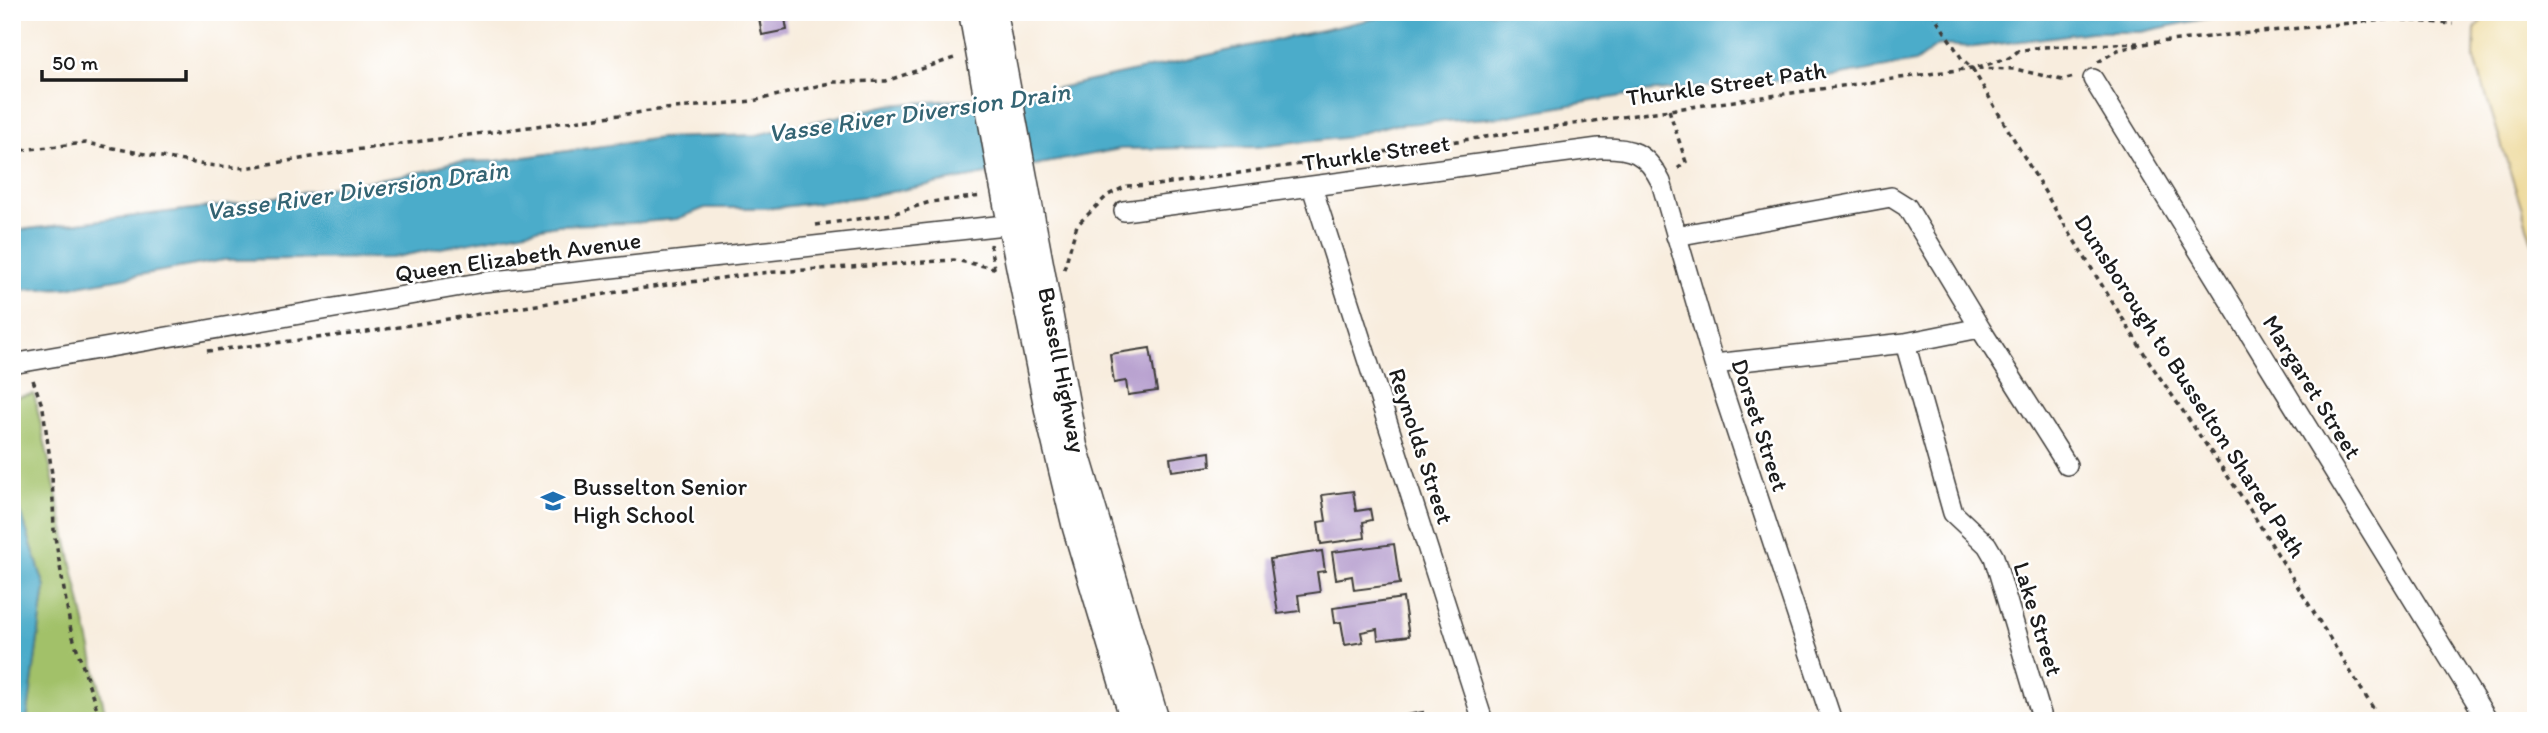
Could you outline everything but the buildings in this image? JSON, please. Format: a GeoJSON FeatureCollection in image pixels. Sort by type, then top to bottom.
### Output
{"type":"FeatureCollection","features":[{"type":"Feature","properties":{"kind":"main road","name":"Bussell Highway"},"geometry":{"type":"LineString","coordinates":[[971,12],[994,74]]}},
{"type":"Feature","properties":{"kind":"main road","name":"Bussell Highway"},"geometry":{"type":"LineString","coordinates":[[994,12],[994,74],[1004,181],[1022,224],[1075,446],[1157,721]]}},
{"type":"Feature","properties":{"kind":"main road","name":"Bussell Highway"},"geometry":{"type":"LineString","coordinates":[[1034,279],[1049,420],[1075,528],[1133,721]]}},
{"type":"Feature","properties":{"kind":"street","name":"Margaret Street"},"geometry":{"type":"LineString","coordinates":[[2091,71],[2488,721]]}},
{"type":"Feature","properties":{"kind":"street","name":"Thurkle Street"},"geometry":{"type":"LineString","coordinates":[[1124,211],[1599,148],[1625,148],[1635,151]]}},
{"type":"Feature","properties":{"kind":"street","name":"Dorset Street"},"geometry":{"type":"LineString","coordinates":[[1635,151],[1647,162],[1661,182],[1714,364],[1832,721]]}},
{"type":"Feature","properties":{"kind":"street","name":"Reynolds Street"},"geometry":{"type":"LineString","coordinates":[[1312,187],[1483,721]]}},
{"type":"Feature","properties":{"kind":"street"},"geometry":{"type":"LineString","coordinates":[[1676,236],[1891,197],[1907,207],[2067,465]]}},
{"type":"Feature","properties":{"kind":"street","name":"Queen Elizabeth Avenue"},"geometry":{"type":"LineString","coordinates":[[12,364],[484,282],[616,266],[758,263],[1022,224]]}},
{"type":"Feature","properties":{"kind":"street"},"geometry":{"type":"LineString","coordinates":[[1714,364],[1905,343],[1980,328]]}},
{"type":"Feature","properties":{"kind":"street","name":"Lake Street"},"geometry":{"type":"LineString","coordinates":[[1905,343],[1953,513],[1987,545],[1994,557],[2043,721]]}},
{"type":"Feature","properties":{"kind":"path","name":"Dunsborough to Busselton Shared Path"},"geometry":{"type":"LineString","coordinates":[[1932,12],[1962,59],[1972,68],[2152,366],[2246,503],[2381,721]]}},
{"type":"Feature","properties":{"kind":"path","name":"Thurkle Street Path"},"geometry":{"type":"LineString","coordinates":[[1034,279],[1063,271],[1077,225],[1108,195],[1127,186],[1157,185],[1972,68],[2015,69],[2062,80],[2091,71],[2118,50],[2148,43],[2392,19],[2453,24]]}},
{"type":"Feature","properties":{"kind":"path"},"geometry":{"type":"LineString","coordinates":[[1972,68],[2008,58],[2018,51],[2041,47],[2148,43]]}},
{"type":"Feature","properties":{"kind":"path"},"geometry":{"type":"LineString","coordinates":[[12,151],[86,143],[205,165],[246,168],[355,150],[652,111],[753,102],[834,82],[886,81],[965,55]]}},
{"type":"Feature","properties":{"kind":"path"},"geometry":{"type":"LineString","coordinates":[[1661,182],[1686,162],[1669,110]]}},
{"type":"Feature","properties":{"kind":"path"},"geometry":{"type":"LineString","coordinates":[[805,226],[892,214],[930,202],[983,197],[1004,181]]}},
{"type":"Feature","properties":{"kind":"path"},"geometry":{"type":"LineString","coordinates":[[205,352],[368,332],[637,289],[758,263],[807,272],[954,260],[994,268],[1008,286],[1034,279]]}},
{"type":"Feature","properties":{"kind":"path"},"geometry":{"type":"LineString","coordinates":[[33,380],[43,408],[52,474],[54,531],[71,631],[102,721]]}},
{"type":"Feature","properties":{"kind":"green space"},"geometry":{"type":"Polygon","coordinates":[[[34,394],[107,721],[27,721],[45,587],[12,485],[12,398],[34,394]]]}},
{"type":"Feature","properties":{"kind":"sand"},"geometry":{"type":"Polygon","coordinates":[[[2536,12],[2536,255],[2474,56],[2475,29],[2485,17],[2536,12]]]}},
{"type":"Feature","properties":{"kind":"water","name":"Vasse River Diversion Drain"},"geometry":{"type":"Polygon","coordinates":[[[1404,12],[2251,12],[2141,32],[2091,32],[1975,47],[1938,45],[1915,62],[1835,76],[1645,92],[1502,117],[1391,125],[1342,138],[1256,147],[1120,149],[870,196],[774,208],[705,208],[677,219],[557,225],[391,258],[224,260],[66,288],[12,290],[12,231],[242,203],[431,170],[451,162],[496,161],[660,138],[756,135],[889,105],[1031,94],[1404,12]]]}},
{"type":"Feature","properties":{"kind":"water"},"geometry":{"type":"Polygon","coordinates":[[[12,485],[45,587],[27,721],[12,721],[12,485]]]}},
{"type":"Feature","properties":{"kind":"place","name":"Busselton Senior High School"},"geometry":{"type":"Point","coordinates":[553,501]}}]}
